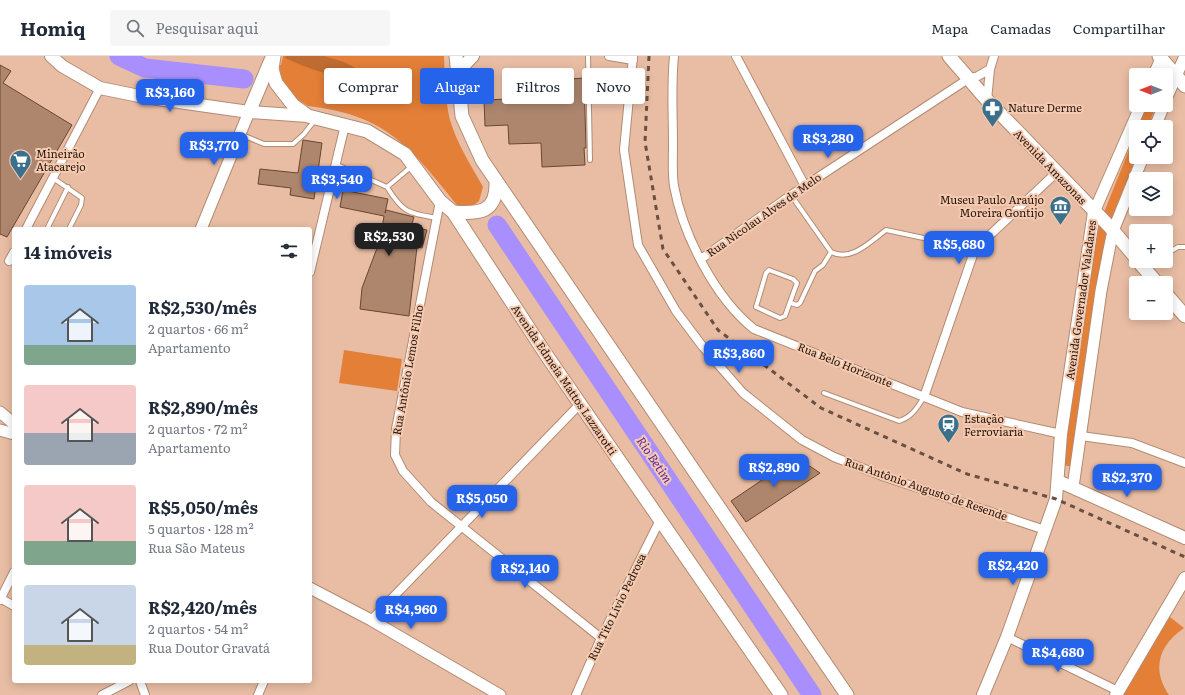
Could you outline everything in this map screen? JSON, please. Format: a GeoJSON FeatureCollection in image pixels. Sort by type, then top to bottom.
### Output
{"type":"FeatureCollection","features":[{"type":"Feature","properties":{"kind":"main road"},"geometry":{"type":"LineString","coordinates":[[51,56],[62,66],[100,88],[249,112],[312,117]]}},
{"type":"Feature","properties":{"kind":"main road"},"geometry":{"type":"LineString","coordinates":[[249,112],[273,56]]}},
{"type":"Feature","properties":{"kind":"main road"},"geometry":{"type":"LineString","coordinates":[[273,56],[272,69],[278,87],[293,105],[312,117]]}},
{"type":"Feature","properties":{"kind":"main road"},"geometry":{"type":"LineString","coordinates":[[456,56],[457,68]]}},
{"type":"Feature","properties":{"kind":"main road"},"geometry":{"type":"LineString","coordinates":[[462,68],[473,56]]}},
{"type":"Feature","properties":{"kind":"main road","name":"Avenida Amazonas"},"geometry":{"type":"LineString","coordinates":[[949,56],[987,100],[1113,231],[1129,250]]}},
{"type":"Feature","properties":{"kind":"main road"},"geometry":{"type":"LineString","coordinates":[[1161,57],[1180,81]]}},
{"type":"Feature","properties":{"kind":"main road"},"geometry":{"type":"LineString","coordinates":[[461,104],[462,116],[482,160],[496,182],[847,695]]}},
{"type":"Feature","properties":{"kind":"main road","name":"Avenida Edmeia Mattos Lazzarotti"},"geometry":{"type":"LineString","coordinates":[[312,117],[366,131],[405,154],[440,202],[453,212],[504,292],[580,404],[781,695]]}},
{"type":"Feature","properties":{"kind":"main road"},"geometry":{"type":"LineString","coordinates":[[453,212],[479,213],[486,210],[494,200],[496,182]]}},
{"type":"Feature","properties":{"kind":"main road","name":"Avenida Governador Valadares"},"geometry":{"type":"LineString","coordinates":[[983,695],[1007,637],[1056,499],[1061,434],[1094,212]]}},
{"type":"Feature","properties":{"kind":"main road"},"geometry":{"type":"LineString","coordinates":[[1144,268],[1151,276]]}},
{"type":"Feature","properties":{"kind":"main road"},"geometry":{"type":"LineString","coordinates":[[1173,300],[1183,309]]}},
{"type":"Feature","properties":{"kind":"main road"},"geometry":{"type":"LineString","coordinates":[[1058,481],[1185,538]]}},
{"type":"Feature","properties":{"kind":"main road"},"geometry":{"type":"LineString","coordinates":[[1117,693],[1185,578]]}},
{"type":"Feature","properties":{"kind":"street"},"geometry":{"type":"LineString","coordinates":[[609,56],[633,58]]}},
{"type":"Feature","properties":{"kind":"street","name":"Rua Belo Horizonte"},"geometry":{"type":"LineString","coordinates":[[674,56],[672,78],[674,186],[688,236],[726,300],[739,317],[754,329],[962,412],[1061,434]]}},
{"type":"Feature","properties":{"kind":"street"},"geometry":{"type":"LineString","coordinates":[[736,56],[805,186]]}},
{"type":"Feature","properties":{"kind":"street"},"geometry":{"type":"LineString","coordinates":[[987,100],[990,69],[994,56]]}},
{"type":"Feature","properties":{"kind":"street"},"geometry":{"type":"LineString","coordinates":[[1173,90],[1180,81],[1185,56]]}},
{"type":"Feature","properties":{"kind":"street"},"geometry":{"type":"LineString","coordinates":[[1157,68],[1161,57]]}},
{"type":"Feature","properties":{"kind":"street","name":"Rua Antônio Augusto de Resende"},"geometry":{"type":"LineString","coordinates":[[633,58],[624,150],[638,245],[676,311],[703,347],[738,387],[802,440],[834,457],[886,477],[1045,530]]}},
{"type":"Feature","properties":{"kind":"street","name":"Rua Nicolau Alves de Melo"},"geometry":{"type":"LineString","coordinates":[[701,259],[791,195],[968,78],[978,76],[990,69]]}},
{"type":"Feature","properties":{"kind":"street"},"geometry":{"type":"LineString","coordinates":[[27,227],[100,88]]}},
{"type":"Feature","properties":{"kind":"street"},"geometry":{"type":"LineString","coordinates":[[202,227],[249,112]]}},
{"type":"Feature","properties":{"kind":"street","name":"Avenida Governador Valadares"},"geometry":{"type":"LineString","coordinates":[[1094,212],[1138,112]]}},
{"type":"Feature","properties":{"kind":"street"},"geometry":{"type":"LineString","coordinates":[[312,263],[345,125]]}},
{"type":"Feature","properties":{"kind":"street","name":"Avenida Governador Valadares"},"geometry":{"type":"LineString","coordinates":[[1073,487],[1101,291],[1113,231],[1140,164]]}},
{"type":"Feature","properties":{"kind":"street"},"geometry":{"type":"LineString","coordinates":[[924,397],[975,249],[1056,173]]}},
{"type":"Feature","properties":{"kind":"street","name":"Rua Antônio Lemos Filho"},"geometry":{"type":"LineString","coordinates":[[440,202],[396,429],[395,456],[403,471],[431,502],[601,638]]}},
{"type":"Feature","properties":{"kind":"street"},"geometry":{"type":"LineString","coordinates":[[9,261],[12,256]]}},
{"type":"Feature","properties":{"kind":"street"},"geometry":{"type":"LineString","coordinates":[[370,620],[580,404]]}},
{"type":"Feature","properties":{"kind":"street"},"geometry":{"type":"LineString","coordinates":[[0,412],[12,422]]}},
{"type":"Feature","properties":{"kind":"street"},"geometry":{"type":"LineString","coordinates":[[0,430],[12,433]]}},
{"type":"Feature","properties":{"kind":"street"},"geometry":{"type":"LineString","coordinates":[[1080,436],[1132,443],[1185,463]]}},
{"type":"Feature","properties":{"kind":"street","name":"Rua Tito Lívio Pedrosa"},"geometry":{"type":"LineString","coordinates":[[576,695],[601,638],[660,520]]}},
{"type":"Feature","properties":{"kind":"street"},"geometry":{"type":"LineString","coordinates":[[12,576],[0,599],[12,605]]}},
{"type":"Feature","properties":{"kind":"street"},"geometry":{"type":"LineString","coordinates":[[312,589],[370,620],[500,695]]}},
{"type":"Feature","properties":{"kind":"street"},"geometry":{"type":"LineString","coordinates":[[1007,637],[1117,693]]}},
{"type":"Feature","properties":{"kind":"street"},"geometry":{"type":"LineString","coordinates":[[102,695],[125,683]]}},
{"type":"Feature","properties":{"kind":"street"},"geometry":{"type":"LineString","coordinates":[[141,683],[145,695]]}},
{"type":"Feature","properties":{"kind":"street"},"geometry":{"type":"LineString","coordinates":[[258,695],[263,683]]}},
{"type":"Feature","properties":{"kind":"lane"},"geometry":{"type":"LineString","coordinates":[[588,56],[590,160]]}},
{"type":"Feature","properties":{"kind":"lane"},"geometry":{"type":"LineString","coordinates":[[240,134],[264,144],[293,144],[304,134],[312,117]]}},
{"type":"Feature","properties":{"kind":"lane"},"geometry":{"type":"LineString","coordinates":[[335,164],[387,187],[396,201],[406,212],[437,218]]}},
{"type":"Feature","properties":{"kind":"lane"},"geometry":{"type":"LineString","coordinates":[[387,187],[413,165]]}},
{"type":"Feature","properties":{"kind":"lane"},"geometry":{"type":"LineString","coordinates":[[53,178],[82,198],[81,205],[70,227]]}},
{"type":"Feature","properties":{"kind":"lane"},"geometry":{"type":"LineString","coordinates":[[48,227],[68,187]]}},
{"type":"Feature","properties":{"kind":"lane"},"geometry":{"type":"LineString","coordinates":[[791,195],[831,252],[839,256],[848,255],[864,247],[886,230],[975,249]]}},
{"type":"Feature","properties":{"kind":"lane"},"geometry":{"type":"LineString","coordinates":[[1173,250],[1178,247],[1185,247]]}},
{"type":"Feature","properties":{"kind":"lane"},"geometry":{"type":"LineString","coordinates":[[791,303],[797,305],[800,303],[815,271],[823,265],[831,252]]}},
{"type":"Feature","properties":{"kind":"lane"},"geometry":{"type":"LineString","coordinates":[[769,270],[796,281],[798,285],[791,303],[785,316],[780,318],[756,307],[766,273],[769,270]]}},
{"type":"Feature","properties":{"kind":"lane"},"geometry":{"type":"LineString","coordinates":[[824,393],[899,421],[907,419],[915,412],[924,397]]}},
{"type":"Feature","properties":{"kind":"shaded area"},"geometry":{"type":"Polygon","coordinates":[[[283,56],[444,56],[445,68],[420,68],[420,104],[447,104],[450,120],[460,146],[483,187],[479,201],[471,207],[457,205],[410,151],[378,126],[358,117],[335,110],[308,106],[297,99],[283,86],[279,65],[281,65],[283,56]]]}},
{"type":"Feature","properties":{"kind":"shaded area"},"geometry":{"type":"Polygon","coordinates":[[[286,56],[324,56],[344,62],[355,68],[324,68],[324,73],[285,58],[286,56]]]}},
{"type":"Feature","properties":{"kind":"shaded area"},"geometry":{"type":"Polygon","coordinates":[[[1144,112],[1153,112],[1151,120],[1141,120],[1144,112]]]}},
{"type":"Feature","properties":{"kind":"shaded area"},"geometry":{"type":"Polygon","coordinates":[[[1129,150],[1129,164],[1134,164],[1132,172],[1129,172],[1129,179],[1105,245],[1073,467],[1063,465],[1095,235],[1129,150]]]}},
{"type":"Feature","properties":{"kind":"shaded area"},"geometry":{"type":"Polygon","coordinates":[[[344,350],[402,359],[397,391],[339,383],[344,350]]]}},
{"type":"Feature","properties":{"kind":"shaded area"},"geometry":{"type":"Polygon","coordinates":[[[1166,614],[1184,628],[1169,642],[1160,658],[1160,676],[1169,695],[1123,695],[1166,614]]]}},
{"type":"Feature","properties":{"kind":"building","name":"Mineirão Atacarejo"},"geometry":{"type":"Polygon","coordinates":[[[0,65],[11,71],[3,83],[72,125],[7,237],[0,234],[0,65]]]}},
{"type":"Feature","properties":{"kind":"building"},"geometry":{"type":"Polygon","coordinates":[[[582,78],[582,104],[585,104],[585,165],[542,167],[541,143],[509,144],[508,125],[485,126],[484,104],[494,104],[494,100],[502,99],[502,104],[574,104],[574,79],[582,78]]]}},
{"type":"Feature","properties":{"kind":"building"},"geometry":{"type":"Polygon","coordinates":[[[303,140],[322,143],[314,199],[290,195],[291,188],[258,184],[260,169],[298,173],[303,140]]]}},
{"type":"Feature","properties":{"kind":"building"},"geometry":{"type":"Polygon","coordinates":[[[343,190],[388,199],[385,213],[386,210],[414,217],[411,227],[427,230],[422,248],[417,247],[409,316],[360,309],[362,288],[380,240],[384,216],[340,207],[343,190]]]}},
{"type":"Feature","properties":{"kind":"building"},"geometry":{"type":"Polygon","coordinates":[[[796,457],[820,473],[746,522],[731,501],[796,457]]]}},
{"type":"Feature","properties":{"kind":"waterway","name":"Rio Betim"},"geometry":{"type":"LineString","coordinates":[[119,56],[145,68],[244,79]]}},
{"type":"Feature","properties":{"kind":"waterway","name":"Rio Betim"},"geometry":{"type":"LineString","coordinates":[[497,225],[812,695]]}},
{"type":"Feature","properties":{"kind":"railway"},"geometry":{"type":"LineString","coordinates":[[649,56],[645,142],[663,249],[718,330],[821,408],[967,474],[1056,499],[1185,557]]}},
{"type":"Feature","properties":{"kind":"place","name":"Nature Derme"},"geometry":{"type":"Point","coordinates":[992,128]}},
{"type":"Feature","properties":{"kind":"place","name":"Mineirão Atacarejo"},"geometry":{"type":"Point","coordinates":[20,180]}},
{"type":"Feature","properties":{"kind":"place","name":"Museu Paulo Araújo Moreira Gontijo"},"geometry":{"type":"Point","coordinates":[1060,226]}},
{"type":"Feature","properties":{"kind":"place","name":"Estação Ferroviaria"},"geometry":{"type":"Point","coordinates":[948,444]}}]}
